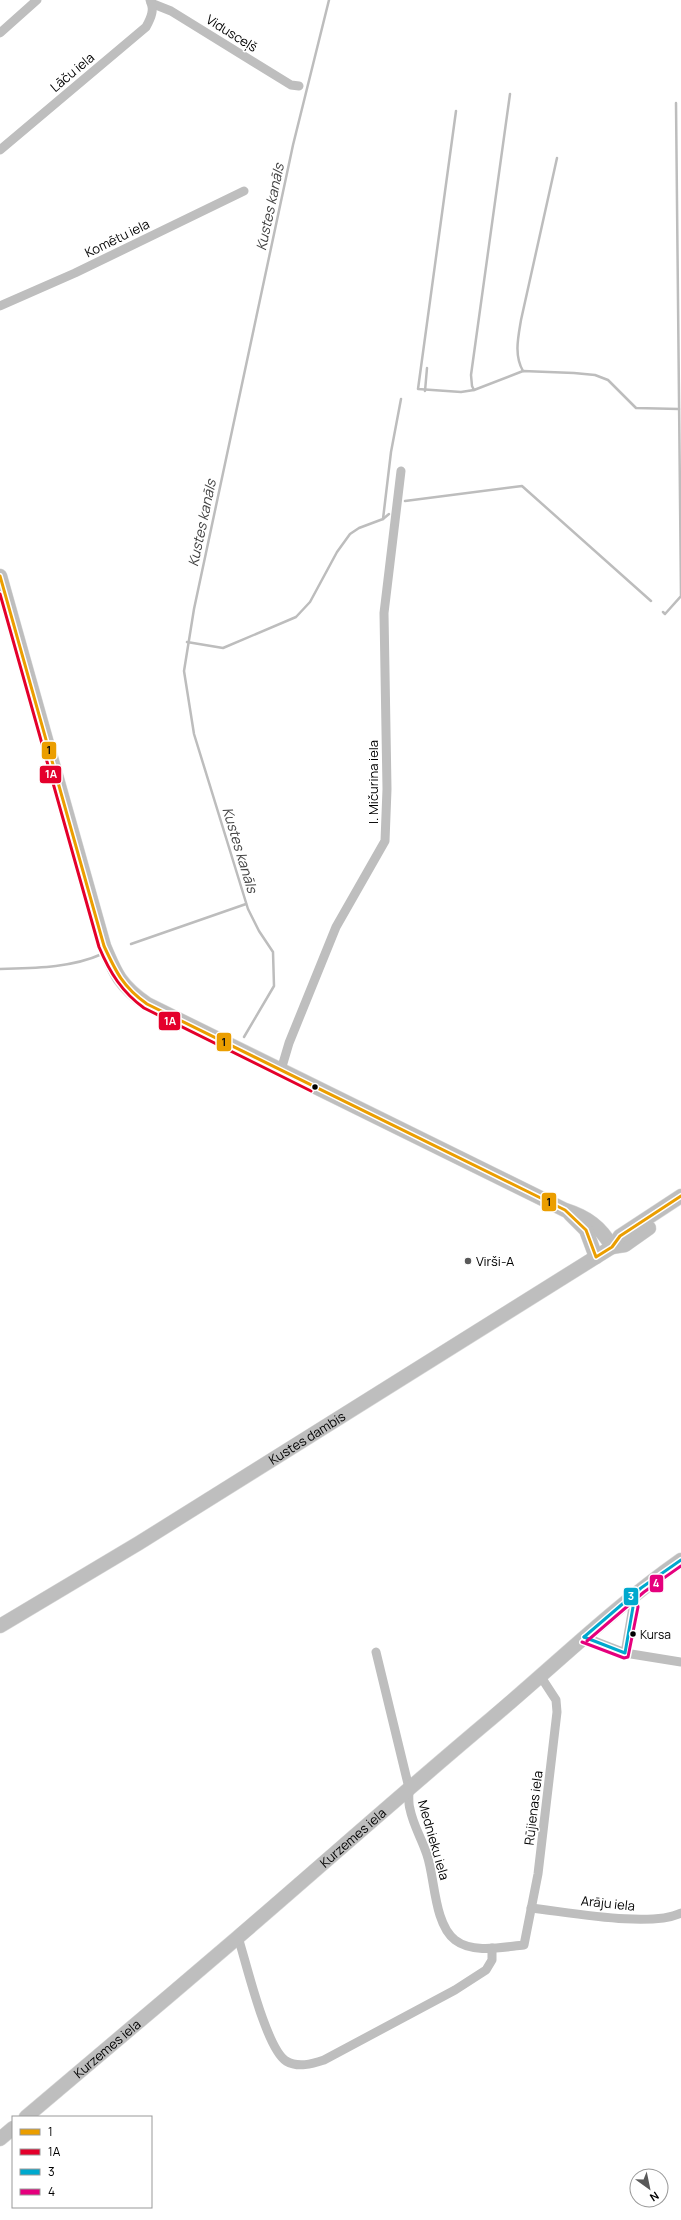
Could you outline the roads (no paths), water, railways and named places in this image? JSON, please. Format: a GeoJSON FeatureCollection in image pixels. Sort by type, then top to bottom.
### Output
{"type":"FeatureCollection","features":[{"type":"Feature","properties":{"kind":"main road"},"geometry":{"type":"LineString","coordinates":[[0,576],[104,946],[117,975],[130,992],[148,1004],[281,1070],[565,1210],[581,1215],[591,1221],[605,1234],[612,1247]]}},
{"type":"Feature","properties":{"kind":"main road","name":"Kustes dambis"},"geometry":{"type":"LineString","coordinates":[[0,1626],[139,1543],[612,1247],[620,1236],[681,1196]]}},
{"type":"Feature","properties":{"kind":"main road","name":"Kustes dambis"},"geometry":{"type":"LineString","coordinates":[[612,1247],[625,1245],[681,1206]]}},
{"type":"Feature","properties":{"kind":"main road"},"geometry":{"type":"LineString","coordinates":[[565,1210],[586,1230],[596,1257]]}},
{"type":"Feature","properties":{"kind":"main road","name":"Kurzemes iela"},"geometry":{"type":"LineString","coordinates":[[27,2116],[238,1937],[409,1788],[541,1677],[584,1637],[630,1598],[681,1560]]}},
{"type":"Feature","properties":{"kind":"main road"},"geometry":{"type":"LineString","coordinates":[[0,2139],[12,2129]]}},
{"type":"Feature","properties":{"kind":"street"},"geometry":{"type":"LineString","coordinates":[[0,33],[37,0]]}},
{"type":"Feature","properties":{"kind":"street","name":"Vidusceļš"},"geometry":{"type":"LineString","coordinates":[[151,4],[171,11],[291,85],[299,86]]}},
{"type":"Feature","properties":{"kind":"street","name":"Lāču iela"},"geometry":{"type":"LineString","coordinates":[[0,150],[146,26],[151,17],[151,4]]}},
{"type":"Feature","properties":{"kind":"street","name":"Komētu iela"},"geometry":{"type":"LineString","coordinates":[[0,306],[75,273],[244,191]]}},
{"type":"Feature","properties":{"kind":"street","name":"I. Mičurina iela"},"geometry":{"type":"LineString","coordinates":[[281,1070],[289,1043],[336,927],[385,841],[387,789],[384,613],[401,472]]}},
{"type":"Feature","properties":{"kind":"street"},"geometry":{"type":"LineString","coordinates":[[625,1653],[633,1607],[630,1598]]}},
{"type":"Feature","properties":{"kind":"street"},"geometry":{"type":"LineString","coordinates":[[584,1637],[625,1653],[681,1662]]}},
{"type":"Feature","properties":{"kind":"street","name":"Mednieku iela"},"geometry":{"type":"LineString","coordinates":[[376,1652],[409,1788],[409,1809],[428,1855],[440,1914],[449,1935],[456,1941],[470,1947],[492,1948],[524,1945]]}},
{"type":"Feature","properties":{"kind":"street","name":"Rūjienas iela"},"geometry":{"type":"LineString","coordinates":[[524,1945],[538,1874],[557,1712],[556,1700],[541,1677]]}},
{"type":"Feature","properties":{"kind":"street","name":"Arāju iela"},"geometry":{"type":"LineString","coordinates":[[531,1908],[650,1921],[670,1918],[681,1913]]}},
{"type":"Feature","properties":{"kind":"street"},"geometry":{"type":"LineString","coordinates":[[238,1937],[268,2034],[276,2052],[286,2061],[298,2065],[324,2060],[455,1990],[486,1970],[492,1960],[492,1948]]}},
{"type":"Feature","properties":{"kind":"waterway","name":"Kustes kanāls"},"geometry":{"type":"LineString","coordinates":[[244,1037],[274,986],[273,952],[259,931],[248,909],[194,734],[184,671],[194,609],[293,145],[329,0]]}},
{"type":"Feature","properties":{"kind":"waterway"},"geometry":{"type":"LineString","coordinates":[[474,390],[471,375],[510,94]]}},
{"type":"Feature","properties":{"kind":"waterway"},"geometry":{"type":"LineString","coordinates":[[663,612],[665,614],[681,596],[676,103]]}},
{"type":"Feature","properties":{"kind":"waterway"},"geometry":{"type":"LineString","coordinates":[[456,111],[418,389],[461,392],[474,390],[523,371],[574,373],[595,375],[608,380],[636,408],[679,409]]}},
{"type":"Feature","properties":{"kind":"waterway"},"geometry":{"type":"LineString","coordinates":[[523,371],[518,359],[521,320],[557,158]]}},
{"type":"Feature","properties":{"kind":"waterway"},"geometry":{"type":"LineString","coordinates":[[425,391],[427,368]]}},
{"type":"Feature","properties":{"kind":"waterway"},"geometry":{"type":"LineString","coordinates":[[187,642],[223,648],[296,617],[310,602],[337,552],[350,534],[359,528],[383,519],[391,452],[401,399]]}},
{"type":"Feature","properties":{"kind":"waterway"},"geometry":{"type":"LineString","coordinates":[[405,501],[522,486],[651,601]]}},
{"type":"Feature","properties":{"kind":"waterway"},"geometry":{"type":"LineString","coordinates":[[383,519],[389,514]]}},
{"type":"Feature","properties":{"kind":"waterway"},"geometry":{"type":"LineString","coordinates":[[131,944],[246,904]]}},
{"type":"Feature","properties":{"kind":"waterway"},"geometry":{"type":"LineString","coordinates":[[0,969],[39,968],[65,965],[90,959],[102,954]]}},
{"type":"Feature","properties":{"kind":"place","name":"Virši-A"},"geometry":{"type":"Point","coordinates":[468,1261]}},
{"type":"Feature","properties":{"kind":"place","name":"Kursa"},"geometry":{"type":"Point","coordinates":[633,1634]}}]}
